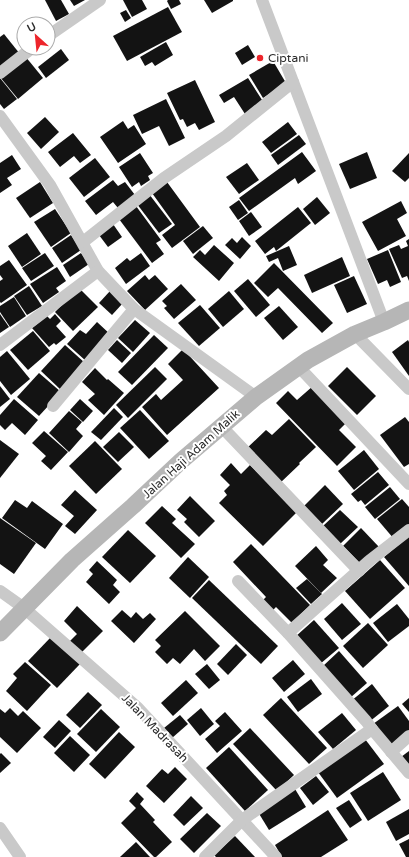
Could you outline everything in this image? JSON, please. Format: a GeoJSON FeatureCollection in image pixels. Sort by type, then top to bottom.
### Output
{"type":"FeatureCollection","features":[{"type":"Feature","properties":{"kind":"main road","name":"Jalan Haji Adam Malik"},"geometry":{"type":"LineString","coordinates":[[0,633],[72,560],[133,506],[181,460],[256,397],[308,360],[355,334],[409,310]]}},
{"type":"Feature","properties":{"kind":"street"},"geometry":{"type":"LineString","coordinates":[[56,30],[100,0]]}},
{"type":"Feature","properties":{"kind":"street"},"geometry":{"type":"LineString","coordinates":[[262,0],[384,322]]}},
{"type":"Feature","properties":{"kind":"street"},"geometry":{"type":"LineString","coordinates":[[0,73],[22,56]]}},
{"type":"Feature","properties":{"kind":"street"},"geometry":{"type":"LineString","coordinates":[[83,242],[164,178],[226,136],[293,82]]}},
{"type":"Feature","properties":{"kind":"street"},"geometry":{"type":"LineString","coordinates":[[0,116],[50,185],[98,271],[134,309],[256,397]]}},
{"type":"Feature","properties":{"kind":"street"},"geometry":{"type":"LineString","coordinates":[[0,345],[98,271]]}},
{"type":"Feature","properties":{"kind":"street"},"geometry":{"type":"LineString","coordinates":[[53,406],[134,309]]}},
{"type":"Feature","properties":{"kind":"street"},"geometry":{"type":"LineString","coordinates":[[355,334],[409,389]]}},
{"type":"Feature","properties":{"kind":"street"},"geometry":{"type":"LineString","coordinates":[[298,366],[409,484]]}},
{"type":"Feature","properties":{"kind":"street"},"geometry":{"type":"LineString","coordinates":[[221,426],[359,571]]}},
{"type":"Feature","properties":{"kind":"street"},"geometry":{"type":"LineString","coordinates":[[288,633],[369,561],[409,530]]}},
{"type":"Feature","properties":{"kind":"street"},"geometry":{"type":"LineString","coordinates":[[238,581],[288,633],[366,721],[409,773]]}},
{"type":"Feature","properties":{"kind":"street","name":"Jalan Madrasah"},"geometry":{"type":"LineString","coordinates":[[0,591],[24,608],[138,708],[276,857]]}},
{"type":"Feature","properties":{"kind":"street"},"geometry":{"type":"LineString","coordinates":[[205,857],[242,820],[372,729]]}},
{"type":"Feature","properties":{"kind":"street"},"geometry":{"type":"LineString","coordinates":[[391,752],[409,736]]}},
{"type":"Feature","properties":{"kind":"street"},"geometry":{"type":"LineString","coordinates":[[0,828],[20,857]]}},
{"type":"Feature","properties":{"kind":"building"},"geometry":{"type":"Polygon","coordinates":[[[45,0],[61,0],[69,14],[56,21],[56,16],[53,16],[45,0]]]}},
{"type":"Feature","properties":{"kind":"building"},"geometry":{"type":"Polygon","coordinates":[[[70,0],[85,0],[74,6],[70,0]]]}},
{"type":"Feature","properties":{"kind":"building"},"geometry":{"type":"Polygon","coordinates":[[[123,0],[142,0],[147,9],[132,17],[123,0]]]}},
{"type":"Feature","properties":{"kind":"building"},"geometry":{"type":"Polygon","coordinates":[[[179,0],[181,4],[171,9],[167,1],[179,0]]]}},
{"type":"Feature","properties":{"kind":"building"},"geometry":{"type":"Polygon","coordinates":[[[204,0],[233,0],[233,1],[212,13],[204,0]]]}},
{"type":"Feature","properties":{"kind":"building"},"geometry":{"type":"Polygon","coordinates":[[[168,7],[182,32],[127,61],[113,36],[168,7]]]}},
{"type":"Feature","properties":{"kind":"building"},"geometry":{"type":"Polygon","coordinates":[[[126,10],[131,18],[125,22],[120,13],[126,10]]]}},
{"type":"Feature","properties":{"kind":"building"},"geometry":{"type":"Polygon","coordinates":[[[4,34],[16,49],[16,56],[18,56],[0,70],[0,37],[4,34]]]}},
{"type":"Feature","properties":{"kind":"building"},"geometry":{"type":"Polygon","coordinates":[[[166,42],[173,55],[155,66],[152,62],[145,66],[140,57],[166,42]]]}},
{"type":"Feature","properties":{"kind":"building"},"geometry":{"type":"Polygon","coordinates":[[[248,45],[255,57],[242,65],[235,53],[248,45]]]}},
{"type":"Feature","properties":{"kind":"building"},"geometry":{"type":"Polygon","coordinates":[[[61,49],[69,60],[46,78],[38,67],[52,56],[56,56],[56,53],[61,49]]]}},
{"type":"Feature","properties":{"kind":"building"},"geometry":{"type":"Polygon","coordinates":[[[25,56],[43,78],[18,99],[0,77],[25,56]]]}},
{"type":"Feature","properties":{"kind":"building"},"geometry":{"type":"Polygon","coordinates":[[[273,61],[286,83],[263,98],[249,75],[273,61]]]}},
{"type":"Feature","properties":{"kind":"building"},"geometry":{"type":"Polygon","coordinates":[[[0,78],[17,99],[4,109],[0,104],[0,78]]]}},
{"type":"Feature","properties":{"kind":"building"},"geometry":{"type":"Polygon","coordinates":[[[248,78],[264,103],[245,114],[234,97],[224,103],[219,95],[248,78]]]}},
{"type":"Feature","properties":{"kind":"building"},"geometry":{"type":"Polygon","coordinates":[[[195,80],[215,122],[199,130],[195,123],[187,127],[183,119],[180,120],[167,93],[195,80]]]}},
{"type":"Feature","properties":{"kind":"building"},"geometry":{"type":"Polygon","coordinates":[[[166,99],[185,138],[169,146],[159,126],[142,134],[133,115],[166,99]]]}},
{"type":"Feature","properties":{"kind":"building"},"geometry":{"type":"Polygon","coordinates":[[[45,117],[59,132],[41,149],[27,133],[45,117]]]}},
{"type":"Feature","properties":{"kind":"building"},"geometry":{"type":"Polygon","coordinates":[[[123,121],[128,129],[134,125],[146,144],[118,163],[100,137],[123,121]]]}},
{"type":"Feature","properties":{"kind":"building"},"geometry":{"type":"Polygon","coordinates":[[[288,122],[297,134],[271,153],[262,142],[288,122]]]}},
{"type":"Feature","properties":{"kind":"building"},"geometry":{"type":"Polygon","coordinates":[[[73,133],[91,155],[80,163],[74,156],[60,167],[48,152],[73,133]]]}},
{"type":"Feature","properties":{"kind":"building"},"geometry":{"type":"Polygon","coordinates":[[[299,135],[306,144],[278,165],[271,155],[299,135]]]}},
{"type":"Feature","properties":{"kind":"building"},"geometry":{"type":"Polygon","coordinates":[[[302,152],[316,171],[298,184],[295,178],[249,211],[239,198],[302,152]]]}},
{"type":"Feature","properties":{"kind":"building"},"geometry":{"type":"Polygon","coordinates":[[[367,152],[377,178],[350,189],[339,164],[367,152]]]}},
{"type":"Feature","properties":{"kind":"building"},"geometry":{"type":"Polygon","coordinates":[[[140,153],[153,173],[148,176],[150,180],[141,186],[139,182],[132,187],[119,167],[140,153]]]}},
{"type":"Feature","properties":{"kind":"building"},"geometry":{"type":"Polygon","coordinates":[[[409,153],[409,178],[405,182],[392,171],[409,153]]]}},
{"type":"Feature","properties":{"kind":"building"},"geometry":{"type":"Polygon","coordinates":[[[12,155],[21,169],[7,178],[12,185],[0,193],[0,163],[12,155]]]}},
{"type":"Feature","properties":{"kind":"building"},"geometry":{"type":"Polygon","coordinates":[[[95,158],[110,177],[84,197],[69,178],[95,158]]]}},
{"type":"Feature","properties":{"kind":"building"},"geometry":{"type":"Polygon","coordinates":[[[247,163],[259,180],[239,194],[226,177],[247,163]]]}},
{"type":"Feature","properties":{"kind":"building"},"geometry":{"type":"Polygon","coordinates":[[[113,180],[118,186],[125,182],[135,195],[118,208],[113,202],[96,215],[85,201],[113,180]]]}},
{"type":"Feature","properties":{"kind":"building"},"geometry":{"type":"Polygon","coordinates":[[[40,182],[53,203],[30,218],[16,198],[40,182]]]}},
{"type":"Feature","properties":{"kind":"building"},"geometry":{"type":"Polygon","coordinates":[[[167,182],[200,227],[172,248],[162,235],[175,225],[152,193],[167,182]]]}},
{"type":"Feature","properties":{"kind":"building"},"geometry":{"type":"Polygon","coordinates":[[[149,194],[172,224],[159,233],[137,204],[149,194]]]}},
{"type":"Feature","properties":{"kind":"building"},"geometry":{"type":"Polygon","coordinates":[[[317,197],[330,213],[315,225],[303,209],[317,197]]]}},
{"type":"Feature","properties":{"kind":"building"},"geometry":{"type":"Polygon","coordinates":[[[239,200],[248,213],[238,220],[229,207],[239,200]]]}},
{"type":"Feature","properties":{"kind":"building"},"geometry":{"type":"Polygon","coordinates":[[[401,201],[407,213],[397,219],[406,236],[378,251],[362,222],[401,201]]]}},
{"type":"Feature","properties":{"kind":"building"},"geometry":{"type":"Polygon","coordinates":[[[136,206],[161,240],[156,243],[164,254],[152,263],[119,219],[136,206]]]}},
{"type":"Feature","properties":{"kind":"building"},"geometry":{"type":"Polygon","coordinates":[[[298,207],[311,223],[276,251],[274,247],[265,254],[255,241],[298,207]]]}},
{"type":"Feature","properties":{"kind":"building"},"geometry":{"type":"Polygon","coordinates":[[[55,209],[71,233],[51,247],[34,222],[55,209]]]}},
{"type":"Feature","properties":{"kind":"building"},"geometry":{"type":"Polygon","coordinates":[[[251,212],[262,227],[249,236],[239,221],[251,212]]]}},
{"type":"Feature","properties":{"kind":"building"},"geometry":{"type":"Polygon","coordinates":[[[113,224],[122,237],[108,247],[99,235],[113,224]]]}},
{"type":"Feature","properties":{"kind":"building"},"geometry":{"type":"Polygon","coordinates":[[[203,226],[213,238],[193,254],[183,241],[203,226]]]}},
{"type":"Feature","properties":{"kind":"building"},"geometry":{"type":"Polygon","coordinates":[[[27,233],[41,254],[22,267],[8,246],[27,233]]]}},
{"type":"Feature","properties":{"kind":"building"},"geometry":{"type":"Polygon","coordinates":[[[71,235],[81,250],[62,263],[52,248],[71,235]]]}},
{"type":"Feature","properties":{"kind":"building"},"geometry":{"type":"Polygon","coordinates":[[[242,237],[251,246],[240,259],[225,245],[232,238],[237,243],[242,237]]]}},
{"type":"Feature","properties":{"kind":"building"},"geometry":{"type":"Polygon","coordinates":[[[409,239],[409,281],[407,276],[402,278],[389,249],[399,245],[401,249],[408,246],[406,241],[409,239]]]}},
{"type":"Feature","properties":{"kind":"building"},"geometry":{"type":"Polygon","coordinates":[[[214,245],[234,263],[219,281],[193,257],[200,250],[205,255],[214,245]]]}},
{"type":"Feature","properties":{"kind":"building"},"geometry":{"type":"Polygon","coordinates":[[[289,246],[297,265],[283,271],[278,258],[269,262],[266,256],[289,246]]]}},
{"type":"Feature","properties":{"kind":"building"},"geometry":{"type":"Polygon","coordinates":[[[388,250],[401,282],[390,287],[387,280],[378,284],[367,259],[388,250]]]}},
{"type":"Feature","properties":{"kind":"building"},"geometry":{"type":"Polygon","coordinates":[[[45,253],[54,266],[31,281],[22,268],[45,253]]]}},
{"type":"Feature","properties":{"kind":"building"},"geometry":{"type":"Polygon","coordinates":[[[81,253],[89,264],[70,277],[63,265],[81,253]]]}},
{"type":"Feature","properties":{"kind":"building"},"geometry":{"type":"Polygon","coordinates":[[[141,253],[150,266],[126,284],[115,268],[127,258],[130,261],[141,253]]]}},
{"type":"Feature","properties":{"kind":"building"},"geometry":{"type":"Polygon","coordinates":[[[342,257],[350,276],[312,293],[304,275],[342,257]]]}},
{"type":"Feature","properties":{"kind":"building"},"geometry":{"type":"Polygon","coordinates":[[[9,260],[27,285],[1,303],[0,281],[3,279],[0,275],[0,266],[9,260]]]}},
{"type":"Feature","properties":{"kind":"building"},"geometry":{"type":"Polygon","coordinates":[[[274,263],[333,323],[322,333],[278,288],[268,297],[254,283],[274,263]]]}},
{"type":"Feature","properties":{"kind":"building"},"geometry":{"type":"Polygon","coordinates":[[[57,267],[66,281],[56,288],[59,292],[43,303],[30,284],[57,267]]]}},
{"type":"Feature","properties":{"kind":"building"},"geometry":{"type":"Polygon","coordinates":[[[145,275],[149,280],[155,275],[168,289],[145,310],[127,291],[145,275]]]}},
{"type":"Feature","properties":{"kind":"building"},"geometry":{"type":"Polygon","coordinates":[[[354,276],[367,304],[347,313],[334,285],[354,276]]]}},
{"type":"Feature","properties":{"kind":"building"},"geometry":{"type":"Polygon","coordinates":[[[248,279],[270,305],[256,317],[234,291],[248,279]]]}},
{"type":"Feature","properties":{"kind":"building"},"geometry":{"type":"Polygon","coordinates":[[[181,284],[196,300],[174,319],[164,308],[167,306],[162,301],[181,284]]]}},
{"type":"Feature","properties":{"kind":"building"},"geometry":{"type":"Polygon","coordinates":[[[29,286],[42,306],[27,315],[14,296],[29,286]]]}},
{"type":"Feature","properties":{"kind":"building"},"geometry":{"type":"Polygon","coordinates":[[[79,288],[98,307],[73,331],[55,312],[79,288]]]}},
{"type":"Feature","properties":{"kind":"building"},"geometry":{"type":"Polygon","coordinates":[[[110,291],[123,303],[112,315],[99,303],[110,291]]]}},
{"type":"Feature","properties":{"kind":"building"},"geometry":{"type":"Polygon","coordinates":[[[229,291],[244,309],[223,327],[208,309],[229,291]]]}},
{"type":"Feature","properties":{"kind":"building"},"geometry":{"type":"Polygon","coordinates":[[[14,297],[26,316],[10,327],[0,312],[0,306],[14,297]]]}},
{"type":"Feature","properties":{"kind":"building"},"geometry":{"type":"Polygon","coordinates":[[[200,305],[220,328],[199,346],[178,323],[200,305]]]}},
{"type":"Feature","properties":{"kind":"building"},"geometry":{"type":"Polygon","coordinates":[[[279,306],[298,327],[283,340],[264,318],[279,306]]]}},
{"type":"Feature","properties":{"kind":"building"},"geometry":{"type":"Polygon","coordinates":[[[0,314],[9,327],[0,333],[0,314]]]}},
{"type":"Feature","properties":{"kind":"building"},"geometry":{"type":"Polygon","coordinates":[[[55,314],[61,321],[56,326],[66,337],[56,345],[54,343],[49,347],[32,328],[47,316],[50,319],[55,314]]]}},
{"type":"Feature","properties":{"kind":"building"},"geometry":{"type":"Polygon","coordinates":[[[135,320],[150,333],[133,352],[118,338],[135,320]]]}},
{"type":"Feature","properties":{"kind":"building"},"geometry":{"type":"Polygon","coordinates":[[[97,322],[111,335],[86,361],[67,344],[80,330],[86,334],[97,322]]]}},
{"type":"Feature","properties":{"kind":"building"},"geometry":{"type":"Polygon","coordinates":[[[33,331],[50,351],[28,370],[10,350],[33,331]]]}},
{"type":"Feature","properties":{"kind":"building"},"geometry":{"type":"Polygon","coordinates":[[[154,335],[168,348],[132,385],[118,372],[154,335]]]}},
{"type":"Feature","properties":{"kind":"building"},"geometry":{"type":"Polygon","coordinates":[[[117,340],[131,353],[122,363],[108,350],[117,340]]]}},
{"type":"Feature","properties":{"kind":"building"},"geometry":{"type":"Polygon","coordinates":[[[408,340],[409,342],[409,376],[392,352],[408,340]]]}},
{"type":"Feature","properties":{"kind":"building"},"geometry":{"type":"Polygon","coordinates":[[[65,345],[85,363],[61,390],[41,371],[65,345]]]}},
{"type":"Feature","properties":{"kind":"building"},"geometry":{"type":"Polygon","coordinates":[[[183,349],[219,388],[167,435],[142,407],[156,394],[161,400],[183,380],[168,364],[183,349]]]}},
{"type":"Feature","properties":{"kind":"building"},"geometry":{"type":"Polygon","coordinates":[[[7,351],[30,379],[11,395],[0,381],[0,357],[7,351]]]}},
{"type":"Feature","properties":{"kind":"building"},"geometry":{"type":"Polygon","coordinates":[[[155,367],[167,379],[128,418],[116,405],[155,367]]]}},
{"type":"Feature","properties":{"kind":"building"},"geometry":{"type":"Polygon","coordinates":[[[347,367],[376,396],[357,415],[328,386],[347,367]]]}},
{"type":"Feature","properties":{"kind":"building"},"geometry":{"type":"Polygon","coordinates":[[[95,368],[107,380],[108,379],[124,393],[104,415],[88,400],[95,394],[82,382],[95,368]]]}},
{"type":"Feature","properties":{"kind":"building"},"geometry":{"type":"Polygon","coordinates":[[[39,373],[61,392],[39,416],[17,397],[39,373]]]}},
{"type":"Feature","properties":{"kind":"building"},"geometry":{"type":"Polygon","coordinates":[[[0,386],[10,399],[0,407],[0,386]]]}},
{"type":"Feature","properties":{"kind":"building"},"geometry":{"type":"Polygon","coordinates":[[[313,386],[348,421],[339,430],[356,447],[337,466],[276,403],[288,391],[297,400],[313,386]]]}},
{"type":"Feature","properties":{"kind":"building"},"geometry":{"type":"Polygon","coordinates":[[[14,399],[38,420],[25,435],[12,423],[5,430],[0,425],[0,415],[14,399]]]}},
{"type":"Feature","properties":{"kind":"building"},"geometry":{"type":"Polygon","coordinates":[[[80,399],[93,411],[83,422],[70,410],[80,399]]]}},
{"type":"Feature","properties":{"kind":"building"},"geometry":{"type":"Polygon","coordinates":[[[114,408],[123,417],[101,440],[91,432],[114,408]]]}},
{"type":"Feature","properties":{"kind":"building"},"geometry":{"type":"Polygon","coordinates":[[[140,410],[169,441],[149,459],[120,428],[140,410]]]}},
{"type":"Feature","properties":{"kind":"building"},"geometry":{"type":"Polygon","coordinates":[[[69,411],[82,422],[76,429],[83,436],[69,452],[49,433],[69,411]]]}},
{"type":"Feature","properties":{"kind":"building"},"geometry":{"type":"Polygon","coordinates":[[[405,417],[409,422],[409,464],[404,467],[380,435],[405,417]]]}},
{"type":"Feature","properties":{"kind":"building"},"geometry":{"type":"Polygon","coordinates":[[[289,419],[316,447],[279,484],[246,449],[266,430],[272,435],[289,419]]]}},
{"type":"Feature","properties":{"kind":"building"},"geometry":{"type":"Polygon","coordinates":[[[44,431],[68,452],[51,470],[41,461],[46,456],[32,443],[44,431]]]}},
{"type":"Feature","properties":{"kind":"building"},"geometry":{"type":"Polygon","coordinates":[[[119,432],[134,447],[118,462],[103,447],[119,432]]]}},
{"type":"Feature","properties":{"kind":"building"},"geometry":{"type":"Polygon","coordinates":[[[0,440],[19,454],[0,478],[0,440]]]}},
{"type":"Feature","properties":{"kind":"building"},"geometry":{"type":"Polygon","coordinates":[[[95,441],[122,469],[96,494],[69,466],[95,441]]]}},
{"type":"Feature","properties":{"kind":"building"},"geometry":{"type":"Polygon","coordinates":[[[364,450],[379,469],[354,490],[338,471],[364,450]]]}},
{"type":"Feature","properties":{"kind":"building"},"geometry":{"type":"Polygon","coordinates":[[[231,463],[241,474],[250,465],[297,512],[263,546],[219,503],[227,495],[224,491],[230,485],[220,475],[231,463]]]}},
{"type":"Feature","properties":{"kind":"building"},"geometry":{"type":"Polygon","coordinates":[[[378,472],[389,485],[365,505],[361,500],[358,502],[351,494],[378,472]]]}},
{"type":"Feature","properties":{"kind":"building"},"geometry":{"type":"Polygon","coordinates":[[[325,485],[343,504],[322,524],[304,506],[325,485]]]}},
{"type":"Feature","properties":{"kind":"building"},"geometry":{"type":"Polygon","coordinates":[[[390,487],[400,499],[375,519],[365,507],[390,487]]]}},
{"type":"Feature","properties":{"kind":"building"},"geometry":{"type":"Polygon","coordinates":[[[75,490],[97,510],[75,534],[65,526],[74,516],[61,505],[75,490]]]}},
{"type":"Feature","properties":{"kind":"building"},"geometry":{"type":"Polygon","coordinates":[[[190,496],[215,521],[199,537],[184,522],[187,519],[177,510],[190,496]]]}},
{"type":"Feature","properties":{"kind":"building"},"geometry":{"type":"Polygon","coordinates":[[[402,499],[409,507],[409,526],[394,539],[377,519],[402,499]]]}},
{"type":"Feature","properties":{"kind":"building"},"geometry":{"type":"Polygon","coordinates":[[[15,500],[27,508],[32,501],[63,524],[45,549],[2,518],[15,500]]]}},
{"type":"Feature","properties":{"kind":"building"},"geometry":{"type":"Polygon","coordinates":[[[162,506],[176,519],[172,523],[195,544],[181,558],[145,523],[162,506]]]}},
{"type":"Feature","properties":{"kind":"building"},"geometry":{"type":"Polygon","coordinates":[[[340,510],[358,527],[340,544],[323,526],[340,510]]]}},
{"type":"Feature","properties":{"kind":"building"},"geometry":{"type":"Polygon","coordinates":[[[0,518],[36,543],[14,574],[0,564],[0,518]]]}},
{"type":"Feature","properties":{"kind":"building"},"geometry":{"type":"Polygon","coordinates":[[[361,528],[379,547],[361,564],[343,546],[361,528]]]}},
{"type":"Feature","properties":{"kind":"building"},"geometry":{"type":"Polygon","coordinates":[[[128,530],[156,556],[130,583],[102,557],[128,530]]]}},
{"type":"Feature","properties":{"kind":"building"},"geometry":{"type":"Polygon","coordinates":[[[409,536],[409,586],[384,557],[409,536]]]}},
{"type":"Feature","properties":{"kind":"building"},"geometry":{"type":"Polygon","coordinates":[[[251,544],[310,605],[292,623],[276,607],[270,613],[260,603],[266,597],[233,562],[251,544]]]}},
{"type":"Feature","properties":{"kind":"building"},"geometry":{"type":"Polygon","coordinates":[[[316,546],[328,560],[323,565],[337,578],[321,593],[295,566],[316,546]]]}},
{"type":"Feature","properties":{"kind":"building"},"geometry":{"type":"Polygon","coordinates":[[[188,557],[209,577],[190,598],[169,578],[188,557]]]}},
{"type":"Feature","properties":{"kind":"building"},"geometry":{"type":"Polygon","coordinates":[[[380,560],[405,588],[370,619],[345,591],[380,560]]]}},
{"type":"Feature","properties":{"kind":"building"},"geometry":{"type":"Polygon","coordinates":[[[97,561],[117,580],[113,585],[120,592],[109,604],[86,582],[93,574],[89,570],[97,561]]]}},
{"type":"Feature","properties":{"kind":"building"},"geometry":{"type":"Polygon","coordinates":[[[307,579],[322,594],[311,604],[296,588],[307,579]]]}},
{"type":"Feature","properties":{"kind":"building"},"geometry":{"type":"Polygon","coordinates":[[[209,580],[278,646],[261,664],[192,598],[209,580]]]}},
{"type":"Feature","properties":{"kind":"building"},"geometry":{"type":"Polygon","coordinates":[[[342,603],[361,624],[342,640],[324,619],[342,603]]]}},
{"type":"Feature","properties":{"kind":"building"},"geometry":{"type":"Polygon","coordinates":[[[397,604],[409,619],[409,626],[388,642],[373,623],[397,604]]]}},
{"type":"Feature","properties":{"kind":"building"},"geometry":{"type":"Polygon","coordinates":[[[77,606],[103,631],[81,653],[69,642],[77,634],[64,621],[77,606]]]}},
{"type":"Feature","properties":{"kind":"building"},"geometry":{"type":"Polygon","coordinates":[[[122,610],[131,618],[136,612],[143,619],[150,613],[156,619],[134,643],[111,621],[122,610]]]}},
{"type":"Feature","properties":{"kind":"building"},"geometry":{"type":"Polygon","coordinates":[[[185,611],[220,646],[205,661],[194,649],[180,664],[173,658],[167,664],[155,652],[161,646],[155,640],[185,611]]]}},
{"type":"Feature","properties":{"kind":"building"},"geometry":{"type":"Polygon","coordinates":[[[314,620],[339,648],[320,664],[295,637],[314,620]]]}},
{"type":"Feature","properties":{"kind":"building"},"geometry":{"type":"Polygon","coordinates":[[[368,623],[388,645],[363,668],[343,646],[368,623]]]}},
{"type":"Feature","properties":{"kind":"building"},"geometry":{"type":"Polygon","coordinates":[[[51,637],[80,664],[57,688],[28,661],[51,637]]]}},
{"type":"Feature","properties":{"kind":"building"},"geometry":{"type":"Polygon","coordinates":[[[236,644],[247,655],[228,675],[217,664],[236,644]]]}},
{"type":"Feature","properties":{"kind":"building"},"geometry":{"type":"Polygon","coordinates":[[[339,651],[367,683],[350,698],[322,667],[339,651]]]}},
{"type":"Feature","properties":{"kind":"building"},"geometry":{"type":"Polygon","coordinates":[[[293,660],[305,674],[284,692],[272,678],[293,660]]]}},
{"type":"Feature","properties":{"kind":"building"},"geometry":{"type":"Polygon","coordinates":[[[25,662],[51,685],[27,711],[6,691],[17,678],[13,674],[25,662]]]}},
{"type":"Feature","properties":{"kind":"building"},"geometry":{"type":"Polygon","coordinates":[[[207,664],[220,680],[209,689],[195,674],[207,664]]]}},
{"type":"Feature","properties":{"kind":"building"},"geometry":{"type":"Polygon","coordinates":[[[311,679],[322,694],[298,712],[287,697],[311,679]]]}},
{"type":"Feature","properties":{"kind":"building"},"geometry":{"type":"Polygon","coordinates":[[[186,680],[198,693],[173,716],[161,703],[186,680]]]}},
{"type":"Feature","properties":{"kind":"building"},"geometry":{"type":"Polygon","coordinates":[[[372,684],[389,706],[369,722],[351,701],[372,684]]]}},
{"type":"Feature","properties":{"kind":"building"},"geometry":{"type":"Polygon","coordinates":[[[88,692],[102,705],[80,728],[66,715],[88,692]]]}},
{"type":"Feature","properties":{"kind":"building"},"geometry":{"type":"Polygon","coordinates":[[[281,698],[327,748],[309,764],[263,715],[281,698]]]}},
{"type":"Feature","properties":{"kind":"building"},"geometry":{"type":"Polygon","coordinates":[[[409,698],[409,712],[402,704],[409,698]]]}},
{"type":"Feature","properties":{"kind":"building"},"geometry":{"type":"Polygon","coordinates":[[[398,706],[409,721],[409,734],[391,747],[373,724],[398,706]]]}},
{"type":"Feature","properties":{"kind":"building"},"geometry":{"type":"Polygon","coordinates":[[[10,708],[18,716],[23,711],[41,728],[17,753],[0,737],[0,709],[5,713],[10,708]]]}},
{"type":"Feature","properties":{"kind":"building"},"geometry":{"type":"Polygon","coordinates":[[[201,708],[214,724],[200,736],[187,720],[201,708]]]}},
{"type":"Feature","properties":{"kind":"building"},"geometry":{"type":"Polygon","coordinates":[[[101,709],[120,727],[96,752],[77,734],[101,709]]]}},
{"type":"Feature","properties":{"kind":"building"},"geometry":{"type":"Polygon","coordinates":[[[225,712],[242,731],[217,753],[205,739],[220,726],[215,721],[225,712]]]}},
{"type":"Feature","properties":{"kind":"building"},"geometry":{"type":"Polygon","coordinates":[[[342,713],[356,730],[333,749],[318,732],[342,713]]]}},
{"type":"Feature","properties":{"kind":"building"},"geometry":{"type":"Polygon","coordinates":[[[180,715],[188,724],[172,738],[164,728],[180,715]]]}},
{"type":"Feature","properties":{"kind":"building"},"geometry":{"type":"Polygon","coordinates":[[[59,720],[71,731],[55,748],[43,737],[59,720]]]}},
{"type":"Feature","properties":{"kind":"building"},"geometry":{"type":"Polygon","coordinates":[[[250,728],[294,775],[277,791],[233,744],[250,728]]]}},
{"type":"Feature","properties":{"kind":"building"},"geometry":{"type":"Polygon","coordinates":[[[119,732],[135,747],[105,779],[89,764],[119,732]]]}},
{"type":"Feature","properties":{"kind":"building"},"geometry":{"type":"Polygon","coordinates":[[[70,736],[90,755],[74,772],[54,753],[70,736]]]}},
{"type":"Feature","properties":{"kind":"building"},"geometry":{"type":"Polygon","coordinates":[[[365,739],[384,764],[337,798],[318,772],[365,739]]]}},
{"type":"Feature","properties":{"kind":"building"},"geometry":{"type":"Polygon","coordinates":[[[229,747],[268,790],[245,811],[206,768],[229,747]]]}},
{"type":"Feature","properties":{"kind":"building"},"geometry":{"type":"Polygon","coordinates":[[[409,751],[409,768],[401,757],[409,751]]]}},
{"type":"Feature","properties":{"kind":"building"},"geometry":{"type":"Polygon","coordinates":[[[1,753],[11,763],[0,773],[0,754],[1,753]]]}},
{"type":"Feature","properties":{"kind":"building"},"geometry":{"type":"Polygon","coordinates":[[[175,767],[187,779],[164,803],[146,786],[162,769],[168,774],[175,767]]]}},
{"type":"Feature","properties":{"kind":"building"},"geometry":{"type":"Polygon","coordinates":[[[383,772],[401,800],[368,821],[350,793],[383,772]]]}},
{"type":"Feature","properties":{"kind":"building"},"geometry":{"type":"Polygon","coordinates":[[[316,776],[329,792],[313,805],[300,788],[316,776]]]}},
{"type":"Feature","properties":{"kind":"building"},"geometry":{"type":"Polygon","coordinates":[[[295,789],[306,807],[269,830],[258,812],[295,789]]]}},
{"type":"Feature","properties":{"kind":"building"},"geometry":{"type":"Polygon","coordinates":[[[137,792],[144,799],[140,804],[155,820],[153,822],[172,842],[156,857],[154,857],[121,823],[136,808],[129,801],[137,792]]]}},
{"type":"Feature","properties":{"kind":"building"},"geometry":{"type":"Polygon","coordinates":[[[191,796],[203,808],[184,826],[173,815],[191,796]]]}},
{"type":"Feature","properties":{"kind":"building"},"geometry":{"type":"Polygon","coordinates":[[[349,800],[362,820],[350,828],[336,808],[349,800]]]}},
{"type":"Feature","properties":{"kind":"building"},"geometry":{"type":"Polygon","coordinates":[[[409,809],[409,834],[396,841],[386,822],[409,809]]]}},
{"type":"Feature","properties":{"kind":"building"},"geometry":{"type":"Polygon","coordinates":[[[328,810],[348,840],[321,857],[282,857],[275,845],[328,810]]]}},
{"type":"Feature","properties":{"kind":"building"},"geometry":{"type":"Polygon","coordinates":[[[207,813],[221,826],[194,853],[180,839],[207,813]]]}},
{"type":"Feature","properties":{"kind":"building"},"geometry":{"type":"Polygon","coordinates":[[[235,836],[255,857],[216,857],[214,855],[235,836]]]}},
{"type":"Feature","properties":{"kind":"building"},"geometry":{"type":"Polygon","coordinates":[[[409,839],[409,857],[406,857],[399,844],[409,839]]]}},
{"type":"Feature","properties":{"kind":"building"},"geometry":{"type":"Polygon","coordinates":[[[136,842],[150,857],[120,857],[136,842]]]}},
{"type":"Feature","properties":{"kind":"place","name":"Ciptani"},"geometry":{"type":"Point","coordinates":[260,58]}}]}
